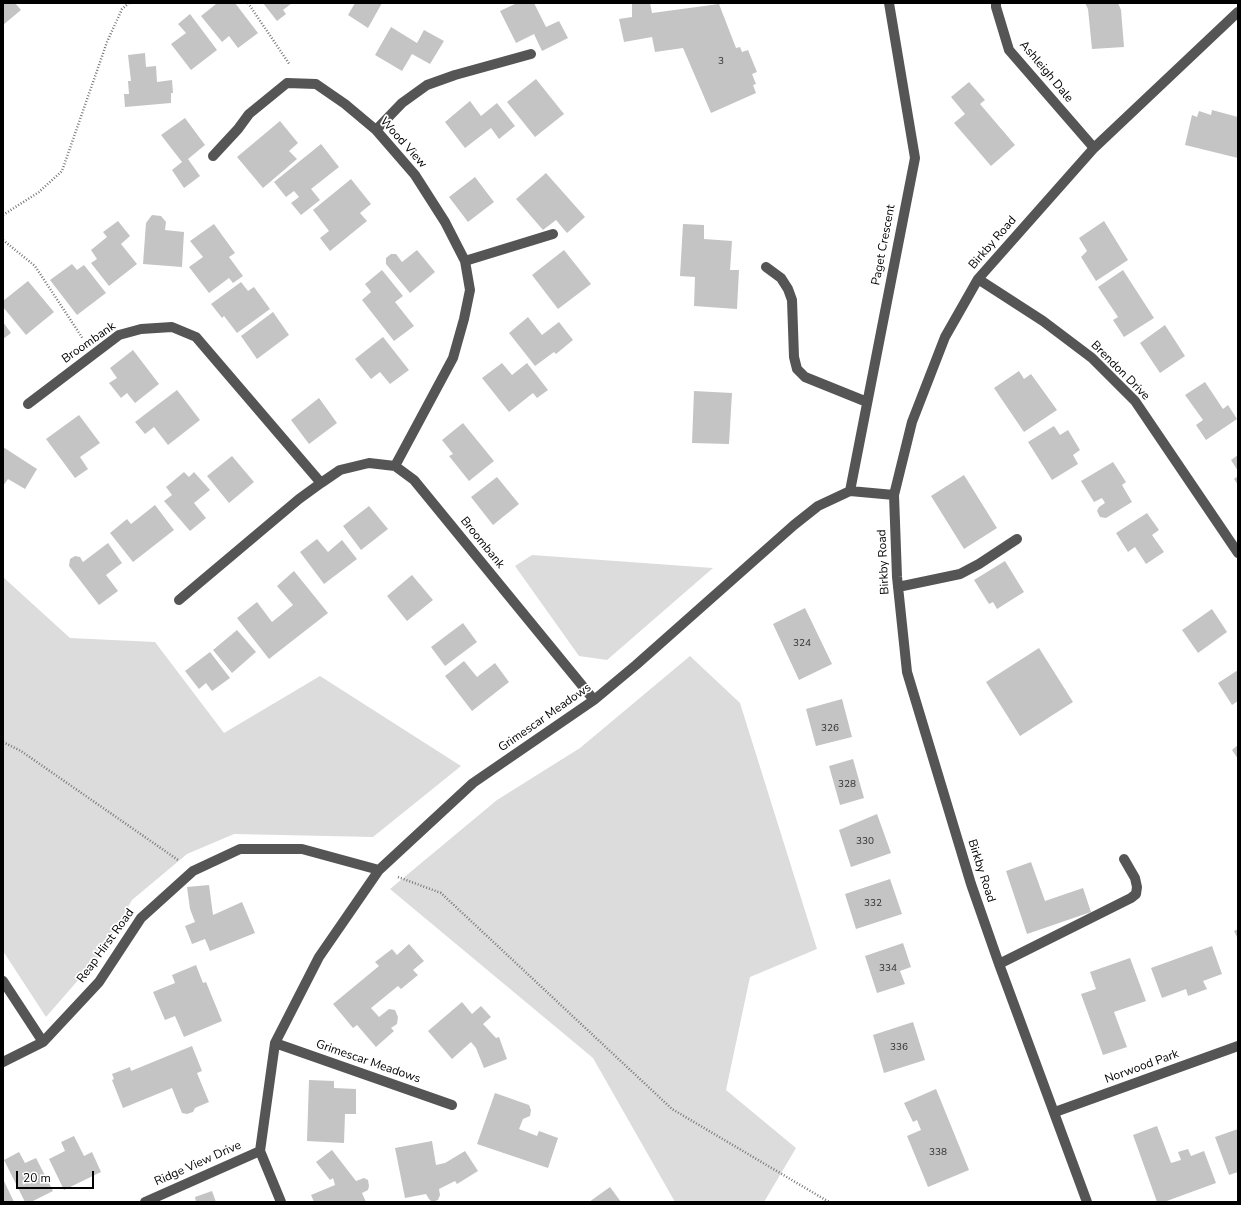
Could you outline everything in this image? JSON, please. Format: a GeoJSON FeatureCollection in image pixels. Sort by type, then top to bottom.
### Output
{"type":"FeatureCollection","features":[{"type":"Feature","properties":{"kind":"street","name":"Paget Crescent"},"geometry":{"type":"LineString","coordinates":[[850,491],[915,158],[888,3]]}},
{"type":"Feature","properties":{"kind":"street","name":"Ashleigh Dale"},"geometry":{"type":"LineString","coordinates":[[996,3],[1010,50],[1094,148]]}},
{"type":"Feature","properties":{"kind":"street","name":"Birkby Road"},"geometry":{"type":"LineString","coordinates":[[1087,1202],[971,884],[907,672],[898,587],[894,495],[912,422],[945,337],[978,279],[1094,148],[1238,12]]}},
{"type":"Feature","properties":{"kind":"street"},"geometry":{"type":"LineString","coordinates":[[376,130],[402,103],[427,85],[455,75],[531,54]]}},
{"type":"Feature","properties":{"kind":"street","name":"Wood View"},"geometry":{"type":"LineString","coordinates":[[212,156],[238,129],[249,114],[287,83],[316,84],[345,104],[376,130],[416,175],[445,222],[465,261],[470,290],[464,319],[453,358],[395,466]]}},
{"type":"Feature","properties":{"kind":"street"},"geometry":{"type":"LineString","coordinates":[[465,261],[553,234]]}},
{"type":"Feature","properties":{"kind":"street"},"geometry":{"type":"LineString","coordinates":[[766,267],[782,278],[792,300],[794,356],[797,369],[805,377],[868,402]]}},
{"type":"Feature","properties":{"kind":"street","name":"Brendon Drive"},"geometry":{"type":"LineString","coordinates":[[978,279],[1043,322],[1092,358],[1135,401],[1238,553]]}},
{"type":"Feature","properties":{"kind":"street","name":"Broombank"},"geometry":{"type":"LineString","coordinates":[[28,404],[119,335],[141,329],[172,327],[196,338],[321,482]]}},
{"type":"Feature","properties":{"kind":"street","name":"Broombank"},"geometry":{"type":"LineString","coordinates":[[179,600],[299,499],[340,470],[369,463],[395,466],[414,480],[594,700]]}},
{"type":"Feature","properties":{"kind":"street"},"geometry":{"type":"LineString","coordinates":[[850,491],[894,495]]}},
{"type":"Feature","properties":{"kind":"street","name":"Grimescar Meadows"},"geometry":{"type":"LineString","coordinates":[[260,1151],[275,1043],[319,957],[379,870],[473,783],[594,700],[636,665],[794,525],[818,506],[850,491]]}},
{"type":"Feature","properties":{"kind":"street"},"geometry":{"type":"LineString","coordinates":[[898,587],[960,574],[979,564],[1018,538]]}},
{"type":"Feature","properties":{"kind":"street","name":"Reap Hirst Road"},"geometry":{"type":"LineString","coordinates":[[43,1042],[98,982],[142,918],[193,871],[240,849],[302,849],[379,870]]}},
{"type":"Feature","properties":{"kind":"street"},"geometry":{"type":"LineString","coordinates":[[999,964],[1131,898],[1136,894],[1137,887],[1135,878],[1124,859]]}},
{"type":"Feature","properties":{"kind":"street"},"geometry":{"type":"LineString","coordinates":[[3,981],[43,1042],[3,1062]]}},
{"type":"Feature","properties":{"kind":"street","name":"Grimescar Meadows"},"geometry":{"type":"LineString","coordinates":[[275,1043],[452,1105]]}},
{"type":"Feature","properties":{"kind":"street","name":"Norwood Park"},"geometry":{"type":"LineString","coordinates":[[1055,1112],[1238,1046]]}},
{"type":"Feature","properties":{"kind":"street"},"geometry":{"type":"LineString","coordinates":[[260,1151],[281,1202]]}},
{"type":"Feature","properties":{"kind":"street","name":"Ridge View Drive"},"geometry":{"type":"LineString","coordinates":[[145,1202],[260,1151]]}},
{"type":"Feature","properties":{"kind":"path"},"geometry":{"type":"LineString","coordinates":[[3,215],[38,192],[62,171],[107,42],[122,9],[129,3]]}},
{"type":"Feature","properties":{"kind":"path"},"geometry":{"type":"LineString","coordinates":[[248,3],[303,84]]}},
{"type":"Feature","properties":{"kind":"path"},"geometry":{"type":"LineString","coordinates":[[3,240],[36,266],[93,355]]}},
{"type":"Feature","properties":{"kind":"path"},"geometry":{"type":"LineString","coordinates":[[3,742],[21,751],[193,871]]}},
{"type":"Feature","properties":{"kind":"path"},"geometry":{"type":"LineString","coordinates":[[379,870],[441,893],[672,1109],[829,1202]]}},
{"type":"Feature","properties":{"kind":"shaded area"},"geometry":{"type":"Polygon","coordinates":[[[532,555],[713,568],[607,660],[579,656],[515,566],[532,555]]]}},
{"type":"Feature","properties":{"kind":"shaded area"},"geometry":{"type":"Polygon","coordinates":[[[3,577],[70,638],[155,642],[224,733],[320,676],[461,766],[373,837],[234,834],[187,854],[132,900],[100,955],[46,1017],[3,951],[3,577]]]}},
{"type":"Feature","properties":{"kind":"shaded area"},"geometry":{"type":"Polygon","coordinates":[[[690,656],[740,703],[817,949],[750,977],[726,1090],[796,1148],[764,1202],[675,1202],[593,1058],[390,889],[497,800],[580,748],[690,656]]]}},
{"type":"Feature","properties":{"kind":"building"},"geometry":{"type":"Polygon","coordinates":[[[3,3],[15,3],[21,10],[3,25],[3,3]]]}},
{"type":"Feature","properties":{"kind":"building"},"geometry":{"type":"Polygon","coordinates":[[[215,3],[235,3],[258,33],[238,48],[229,36],[222,42],[201,16],[216,4],[215,3]]]}},
{"type":"Feature","properties":{"kind":"building"},"geometry":{"type":"Polygon","coordinates":[[[263,3],[292,3],[283,10],[286,14],[277,21],[263,3]]]}},
{"type":"Feature","properties":{"kind":"building"},"geometry":{"type":"Polygon","coordinates":[[[355,3],[382,3],[368,28],[348,15],[355,3]]]}},
{"type":"Feature","properties":{"kind":"building"},"geometry":{"type":"Polygon","coordinates":[[[517,3],[534,3],[546,27],[559,21],[568,38],[542,51],[534,34],[516,43],[500,11],[517,3]]]}},
{"type":"Feature","properties":{"kind":"building"},"geometry":{"type":"Polygon","coordinates":[[[632,3],[650,3],[652,13],[719,4],[736,48],[740,47],[742,52],[748,50],[757,72],[752,74],[756,84],[753,85],[756,93],[711,113],[683,48],[655,52],[652,37],[624,42],[619,19],[632,17],[632,3]]]}},
{"type":"Feature","properties":{"kind":"building"},"geometry":{"type":"Polygon","coordinates":[[[1085,3],[1118,3],[1121,10],[1124,47],[1092,49],[1088,9],[1085,3]]]}},
{"type":"Feature","properties":{"kind":"building"},"geometry":{"type":"Polygon","coordinates":[[[190,14],[217,50],[191,70],[171,44],[186,33],[178,24],[190,14]]]}},
{"type":"Feature","properties":{"kind":"building"},"geometry":{"type":"Polygon","coordinates":[[[391,27],[417,43],[424,30],[444,41],[430,64],[412,54],[402,71],[375,55],[391,27]]]}},
{"type":"Feature","properties":{"kind":"building"},"geometry":{"type":"Polygon","coordinates":[[[145,53],[146,67],[156,66],[157,82],[172,80],[173,93],[171,93],[171,103],[125,107],[124,94],[129,94],[128,81],[131,81],[128,55],[145,53]]]}},
{"type":"Feature","properties":{"kind":"building"},"geometry":{"type":"Polygon","coordinates":[[[536,79],[564,114],[535,137],[507,102],[536,79]]]}},
{"type":"Feature","properties":{"kind":"building"},"geometry":{"type":"Polygon","coordinates":[[[969,82],[985,100],[980,104],[1015,145],[991,166],[954,123],[965,114],[951,97],[969,82]]]}},
{"type":"Feature","properties":{"kind":"building"},"geometry":{"type":"Polygon","coordinates":[[[470,101],[481,116],[497,103],[515,126],[499,139],[491,128],[465,148],[445,122],[470,101]]]}},
{"type":"Feature","properties":{"kind":"building"},"geometry":{"type":"Polygon","coordinates":[[[1212,110],[1238,117],[1238,158],[1185,145],[1192,115],[1197,117],[1199,111],[1211,115],[1212,110]]]}},
{"type":"Feature","properties":{"kind":"building"},"geometry":{"type":"Polygon","coordinates":[[[185,118],[205,145],[188,159],[200,176],[184,188],[172,170],[182,162],[161,135],[185,118]]]}},
{"type":"Feature","properties":{"kind":"building"},"geometry":{"type":"Polygon","coordinates":[[[280,121],[298,143],[289,151],[297,159],[263,188],[237,157],[280,121]]]}},
{"type":"Feature","properties":{"kind":"building"},"geometry":{"type":"Polygon","coordinates":[[[321,144],[339,167],[311,189],[320,200],[301,215],[291,203],[299,197],[294,191],[286,197],[274,182],[321,144]]]}},
{"type":"Feature","properties":{"kind":"building"},"geometry":{"type":"Polygon","coordinates":[[[546,173],[585,217],[567,233],[556,220],[543,230],[516,199],[546,173]]]}},
{"type":"Feature","properties":{"kind":"building"},"geometry":{"type":"Polygon","coordinates":[[[475,177],[494,202],[468,222],[449,197],[475,177]]]}},
{"type":"Feature","properties":{"kind":"building"},"geometry":{"type":"Polygon","coordinates":[[[351,179],[371,204],[360,213],[367,221],[330,251],[320,238],[329,231],[313,210],[351,179]]]}},
{"type":"Feature","properties":{"kind":"building"},"geometry":{"type":"Polygon","coordinates":[[[152,215],[161,216],[166,222],[165,230],[184,232],[182,267],[143,264],[146,223],[152,215]]]}},
{"type":"Feature","properties":{"kind":"building"},"geometry":{"type":"Polygon","coordinates":[[[118,221],[130,236],[121,244],[137,264],[109,286],[91,263],[97,259],[91,250],[107,237],[103,232],[118,221]]]}},
{"type":"Feature","properties":{"kind":"building"},"geometry":{"type":"Polygon","coordinates":[[[1104,221],[1128,260],[1096,281],[1081,257],[1087,251],[1079,238],[1104,221]]]}},
{"type":"Feature","properties":{"kind":"building"},"geometry":{"type":"Polygon","coordinates":[[[214,224],[235,253],[229,257],[243,276],[233,283],[229,278],[209,293],[189,267],[203,257],[190,241],[214,224]]]}},
{"type":"Feature","properties":{"kind":"building"},"geometry":{"type":"Polygon","coordinates":[[[683,224],[704,225],[704,239],[732,241],[730,270],[739,270],[737,309],[694,306],[695,277],[680,276],[683,224]]]}},
{"type":"Feature","properties":{"kind":"building"},"geometry":{"type":"Polygon","coordinates":[[[417,250],[435,272],[410,293],[386,264],[386,258],[391,254],[396,254],[402,262],[417,250]]]}},
{"type":"Feature","properties":{"kind":"building"},"geometry":{"type":"Polygon","coordinates":[[[564,250],[591,284],[558,309],[532,275],[564,250]]]}},
{"type":"Feature","properties":{"kind":"building"},"geometry":{"type":"Polygon","coordinates":[[[72,264],[77,270],[84,265],[106,293],[77,315],[50,280],[72,264]]]}},
{"type":"Feature","properties":{"kind":"building"},"geometry":{"type":"Polygon","coordinates":[[[382,270],[403,296],[395,302],[414,326],[394,341],[362,300],[371,292],[365,284],[382,270]]]}},
{"type":"Feature","properties":{"kind":"building"},"geometry":{"type":"Polygon","coordinates":[[[1123,270],[1154,318],[1124,337],[1113,320],[1118,317],[1098,287],[1123,270]]]}},
{"type":"Feature","properties":{"kind":"building"},"geometry":{"type":"Polygon","coordinates":[[[28,281],[54,312],[26,335],[3,307],[3,301],[28,281]]]}},
{"type":"Feature","properties":{"kind":"building"},"geometry":{"type":"Polygon","coordinates":[[[241,282],[248,291],[254,287],[270,309],[237,333],[224,316],[222,318],[211,304],[241,282]]]}},
{"type":"Feature","properties":{"kind":"building"},"geometry":{"type":"Polygon","coordinates":[[[273,312],[289,335],[257,359],[241,336],[273,312]]]}},
{"type":"Feature","properties":{"kind":"building"},"geometry":{"type":"Polygon","coordinates":[[[528,317],[542,335],[559,322],[573,340],[556,354],[554,352],[535,366],[509,333],[528,317]]]}},
{"type":"Feature","properties":{"kind":"building"},"geometry":{"type":"Polygon","coordinates":[[[3,322],[11,333],[3,339],[3,322]]]}},
{"type":"Feature","properties":{"kind":"building"},"geometry":{"type":"Polygon","coordinates":[[[1165,325],[1185,356],[1160,373],[1140,343],[1165,325]]]}},
{"type":"Feature","properties":{"kind":"building"},"geometry":{"type":"Polygon","coordinates":[[[383,337],[409,370],[390,384],[380,372],[371,379],[355,359],[383,337]]]}},
{"type":"Feature","properties":{"kind":"building"},"geometry":{"type":"Polygon","coordinates":[[[133,350],[159,384],[135,403],[127,393],[121,398],[109,383],[117,378],[110,368],[133,350]]]}},
{"type":"Feature","properties":{"kind":"building"},"geometry":{"type":"Polygon","coordinates":[[[502,363],[512,375],[527,363],[548,390],[537,398],[533,393],[509,412],[482,378],[502,363]]]}},
{"type":"Feature","properties":{"kind":"building"},"geometry":{"type":"Polygon","coordinates":[[[1019,371],[1024,379],[1031,374],[1057,410],[1024,432],[994,388],[1019,371]]]}},
{"type":"Feature","properties":{"kind":"building"},"geometry":{"type":"Polygon","coordinates":[[[1205,382],[1223,409],[1228,405],[1237,419],[1206,440],[1196,425],[1203,420],[1185,395],[1205,382]]]}},
{"type":"Feature","properties":{"kind":"building"},"geometry":{"type":"Polygon","coordinates":[[[177,390],[200,420],[168,445],[154,427],[145,434],[135,422],[177,390]]]}},
{"type":"Feature","properties":{"kind":"building"},"geometry":{"type":"Polygon","coordinates":[[[694,391],[732,393],[729,444],[692,443],[694,391]]]}},
{"type":"Feature","properties":{"kind":"building"},"geometry":{"type":"Polygon","coordinates":[[[319,398],[337,423],[309,444],[291,420],[319,398]]]}},
{"type":"Feature","properties":{"kind":"building"},"geometry":{"type":"Polygon","coordinates":[[[79,415],[100,443],[80,457],[88,469],[75,478],[46,439],[79,415]]]}},
{"type":"Feature","properties":{"kind":"building"},"geometry":{"type":"Polygon","coordinates":[[[463,423],[494,461],[469,481],[449,456],[453,454],[442,440],[463,423]]]}},
{"type":"Feature","properties":{"kind":"building"},"geometry":{"type":"Polygon","coordinates":[[[1054,426],[1060,435],[1068,430],[1080,450],[1073,455],[1078,464],[1052,480],[1028,442],[1054,426]]]}},
{"type":"Feature","properties":{"kind":"building"},"geometry":{"type":"Polygon","coordinates":[[[3,447],[37,469],[25,489],[8,479],[3,486],[3,447]]]}},
{"type":"Feature","properties":{"kind":"building"},"geometry":{"type":"Polygon","coordinates":[[[1238,455],[1238,471],[1231,460],[1238,455]]]}},
{"type":"Feature","properties":{"kind":"building"},"geometry":{"type":"Polygon","coordinates":[[[232,456],[254,482],[229,503],[207,476],[232,456]]]}},
{"type":"Feature","properties":{"kind":"building"},"geometry":{"type":"Polygon","coordinates":[[[1113,462],[1126,482],[1122,485],[1132,502],[1106,518],[1100,517],[1097,511],[1099,507],[1105,503],[1102,498],[1094,502],[1081,481],[1113,462]]]}},
{"type":"Feature","properties":{"kind":"building"},"geometry":{"type":"Polygon","coordinates":[[[184,472],[189,477],[194,472],[210,490],[194,503],[206,518],[190,531],[164,501],[172,495],[166,487],[184,472]]]}},
{"type":"Feature","properties":{"kind":"building"},"geometry":{"type":"Polygon","coordinates":[[[964,475],[997,528],[964,549],[931,496],[964,475]]]}},
{"type":"Feature","properties":{"kind":"building"},"geometry":{"type":"Polygon","coordinates":[[[1238,476],[1238,485],[1234,479],[1238,476]]]}},
{"type":"Feature","properties":{"kind":"building"},"geometry":{"type":"Polygon","coordinates":[[[497,477],[519,504],[493,525],[471,497],[497,477]]]}},
{"type":"Feature","properties":{"kind":"building"},"geometry":{"type":"Polygon","coordinates":[[[155,505],[174,530],[133,562],[110,533],[127,519],[131,524],[155,505]]]}},
{"type":"Feature","properties":{"kind":"building"},"geometry":{"type":"Polygon","coordinates":[[[369,506],[388,529],[361,550],[343,526],[369,506]]]}},
{"type":"Feature","properties":{"kind":"building"},"geometry":{"type":"Polygon","coordinates":[[[1147,513],[1159,530],[1152,535],[1164,552],[1146,564],[1135,547],[1128,552],[1116,533],[1147,513]]]}},
{"type":"Feature","properties":{"kind":"building"},"geometry":{"type":"Polygon","coordinates":[[[317,539],[328,552],[342,540],[357,559],[324,584],[300,552],[317,539]]]}},
{"type":"Feature","properties":{"kind":"building"},"geometry":{"type":"Polygon","coordinates":[[[108,543],[122,563],[106,575],[118,591],[99,605],[69,566],[70,559],[75,556],[80,557],[83,562],[108,543]]]}},
{"type":"Feature","properties":{"kind":"building"},"geometry":{"type":"Polygon","coordinates":[[[1005,561],[1024,592],[997,609],[993,602],[989,604],[974,580],[1005,561]]]}},
{"type":"Feature","properties":{"kind":"building"},"geometry":{"type":"Polygon","coordinates":[[[294,571],[328,613],[269,659],[237,618],[257,602],[272,622],[293,605],[277,586],[294,571]]]}},
{"type":"Feature","properties":{"kind":"building"},"geometry":{"type":"Polygon","coordinates":[[[412,575],[433,600],[407,621],[387,596],[412,575]]]}},
{"type":"Feature","properties":{"kind":"building"},"geometry":{"type":"Polygon","coordinates":[[[805,608],[832,664],[799,680],[773,624],[805,608]]]}},
{"type":"Feature","properties":{"kind":"building"},"geometry":{"type":"Polygon","coordinates":[[[1212,609],[1227,632],[1198,653],[1182,630],[1212,609]]]}},
{"type":"Feature","properties":{"kind":"building"},"geometry":{"type":"Polygon","coordinates":[[[463,623],[477,642],[445,666],[431,647],[463,623]]]}},
{"type":"Feature","properties":{"kind":"building"},"geometry":{"type":"Polygon","coordinates":[[[237,630],[256,652],[232,673],[213,650],[237,630]]]}},
{"type":"Feature","properties":{"kind":"building"},"geometry":{"type":"Polygon","coordinates":[[[1039,648],[1073,702],[1020,736],[986,682],[1039,648]]]}},
{"type":"Feature","properties":{"kind":"building"},"geometry":{"type":"Polygon","coordinates":[[[210,652],[230,678],[212,691],[206,683],[199,689],[185,671],[210,652]]]}},
{"type":"Feature","properties":{"kind":"building"},"geometry":{"type":"Polygon","coordinates":[[[464,661],[477,677],[495,663],[509,682],[472,711],[445,676],[464,661]]]}},
{"type":"Feature","properties":{"kind":"building"},"geometry":{"type":"Polygon","coordinates":[[[1238,670],[1238,701],[1232,705],[1218,683],[1238,670]]]}},
{"type":"Feature","properties":{"kind":"building"},"geometry":{"type":"Polygon","coordinates":[[[842,699],[852,737],[816,746],[806,709],[842,699]]]}},
{"type":"Feature","properties":{"kind":"building"},"geometry":{"type":"Polygon","coordinates":[[[1238,745],[1238,759],[1232,750],[1238,745]]]}},
{"type":"Feature","properties":{"kind":"building"},"geometry":{"type":"Polygon","coordinates":[[[853,759],[864,798],[840,805],[829,766],[853,759]]]}},
{"type":"Feature","properties":{"kind":"building"},"geometry":{"type":"Polygon","coordinates":[[[877,814],[891,853],[851,867],[839,830],[877,814]]]}},
{"type":"Feature","properties":{"kind":"building"},"geometry":{"type":"Polygon","coordinates":[[[1031,862],[1045,901],[1083,888],[1091,912],[1027,934],[1006,871],[1031,862]]]}},
{"type":"Feature","properties":{"kind":"building"},"geometry":{"type":"Polygon","coordinates":[[[890,879],[902,914],[856,929],[845,894],[890,879]]]}},
{"type":"Feature","properties":{"kind":"building"},"geometry":{"type":"Polygon","coordinates":[[[209,885],[213,915],[242,902],[255,933],[210,951],[205,939],[192,944],[185,926],[195,922],[190,909],[187,887],[209,885]]]}},
{"type":"Feature","properties":{"kind":"building"},"geometry":{"type":"Polygon","coordinates":[[[1238,929],[1238,939],[1234,931],[1238,929]]]}},
{"type":"Feature","properties":{"kind":"building"},"geometry":{"type":"Polygon","coordinates":[[[903,943],[911,967],[900,971],[905,984],[877,993],[865,956],[903,943]]]}},
{"type":"Feature","properties":{"kind":"building"},"geometry":{"type":"Polygon","coordinates":[[[409,944],[424,961],[413,970],[418,975],[401,989],[398,986],[371,1008],[379,1017],[389,1009],[395,1010],[398,1017],[397,1024],[391,1028],[394,1031],[376,1047],[357,1025],[353,1028],[333,1004],[379,966],[375,962],[392,949],[397,955],[409,944]]]}},
{"type":"Feature","properties":{"kind":"building"},"geometry":{"type":"Polygon","coordinates":[[[1212,946],[1222,974],[1203,981],[1207,989],[1188,996],[1186,989],[1162,998],[1151,968],[1212,946]]]}},
{"type":"Feature","properties":{"kind":"building"},"geometry":{"type":"Polygon","coordinates":[[[1130,958],[1146,1001],[1114,1012],[1127,1047],[1103,1055],[1081,994],[1096,989],[1090,972],[1130,958]]]}},
{"type":"Feature","properties":{"kind":"building"},"geometry":{"type":"Polygon","coordinates":[[[196,965],[203,983],[206,982],[222,1021],[184,1037],[175,1016],[165,1020],[153,992],[175,983],[172,975],[196,965]]]}},
{"type":"Feature","properties":{"kind":"building"},"geometry":{"type":"Polygon","coordinates":[[[462,1002],[472,1014],[481,1006],[491,1017],[483,1024],[496,1038],[499,1037],[507,1059],[484,1068],[476,1048],[471,1042],[452,1059],[428,1031],[462,1002]]]}},
{"type":"Feature","properties":{"kind":"building"},"geometry":{"type":"Polygon","coordinates":[[[913,1022],[925,1060],[884,1073],[873,1035],[913,1022]]]}},
{"type":"Feature","properties":{"kind":"building"},"geometry":{"type":"Polygon","coordinates":[[[192,1046],[202,1071],[197,1073],[209,1102],[195,1108],[193,1112],[187,1114],[182,1113],[172,1088],[123,1108],[112,1080],[114,1079],[112,1074],[130,1067],[131,1071],[192,1046]]]}},
{"type":"Feature","properties":{"kind":"building"},"geometry":{"type":"Polygon","coordinates":[[[309,1080],[334,1081],[334,1088],[356,1089],[356,1114],[345,1114],[344,1143],[307,1141],[309,1080]]]}},
{"type":"Feature","properties":{"kind":"building"},"geometry":{"type":"Polygon","coordinates":[[[936,1089],[969,1170],[928,1187],[907,1136],[921,1130],[917,1120],[913,1122],[904,1103],[936,1089]]]}},
{"type":"Feature","properties":{"kind":"building"},"geometry":{"type":"Polygon","coordinates":[[[495,1093],[529,1105],[531,1110],[530,1116],[523,1119],[519,1129],[537,1136],[539,1131],[558,1138],[548,1168],[477,1144],[495,1093]]]}},
{"type":"Feature","properties":{"kind":"building"},"geometry":{"type":"Polygon","coordinates":[[[1157,1126],[1171,1163],[1181,1160],[1178,1152],[1188,1149],[1191,1156],[1204,1151],[1216,1183],[1164,1202],[1157,1202],[1133,1135],[1157,1126]]]}},
{"type":"Feature","properties":{"kind":"building"},"geometry":{"type":"Polygon","coordinates":[[[1238,1129],[1238,1172],[1229,1175],[1215,1137],[1238,1129]]]}},
{"type":"Feature","properties":{"kind":"building"},"geometry":{"type":"Polygon","coordinates":[[[74,1136],[84,1156],[92,1152],[101,1172],[64,1190],[49,1159],[65,1151],[61,1142],[74,1136]]]}},
{"type":"Feature","properties":{"kind":"building"},"geometry":{"type":"Polygon","coordinates":[[[432,1141],[436,1165],[445,1163],[465,1151],[478,1171],[457,1184],[455,1181],[439,1189],[440,1195],[438,1200],[432,1202],[426,1194],[405,1198],[395,1148],[432,1141]]]}},
{"type":"Feature","properties":{"kind":"building"},"geometry":{"type":"Polygon","coordinates":[[[332,1150],[356,1181],[364,1178],[368,1180],[368,1190],[362,1193],[366,1202],[314,1202],[311,1195],[335,1185],[333,1178],[330,1180],[316,1162],[332,1150]]]}},
{"type":"Feature","properties":{"kind":"building"},"geometry":{"type":"Polygon","coordinates":[[[19,1152],[25,1163],[36,1158],[53,1191],[31,1202],[25,1202],[4,1160],[19,1152]]]}},
{"type":"Feature","properties":{"kind":"building"},"geometry":{"type":"Polygon","coordinates":[[[3,1179],[14,1202],[3,1202],[3,1179]]]}},
{"type":"Feature","properties":{"kind":"building"},"geometry":{"type":"Polygon","coordinates":[[[610,1187],[621,1202],[589,1202],[610,1187]]]}},
{"type":"Feature","properties":{"kind":"building"},"geometry":{"type":"Polygon","coordinates":[[[212,1191],[216,1202],[196,1202],[195,1197],[212,1191]]]}}]}
